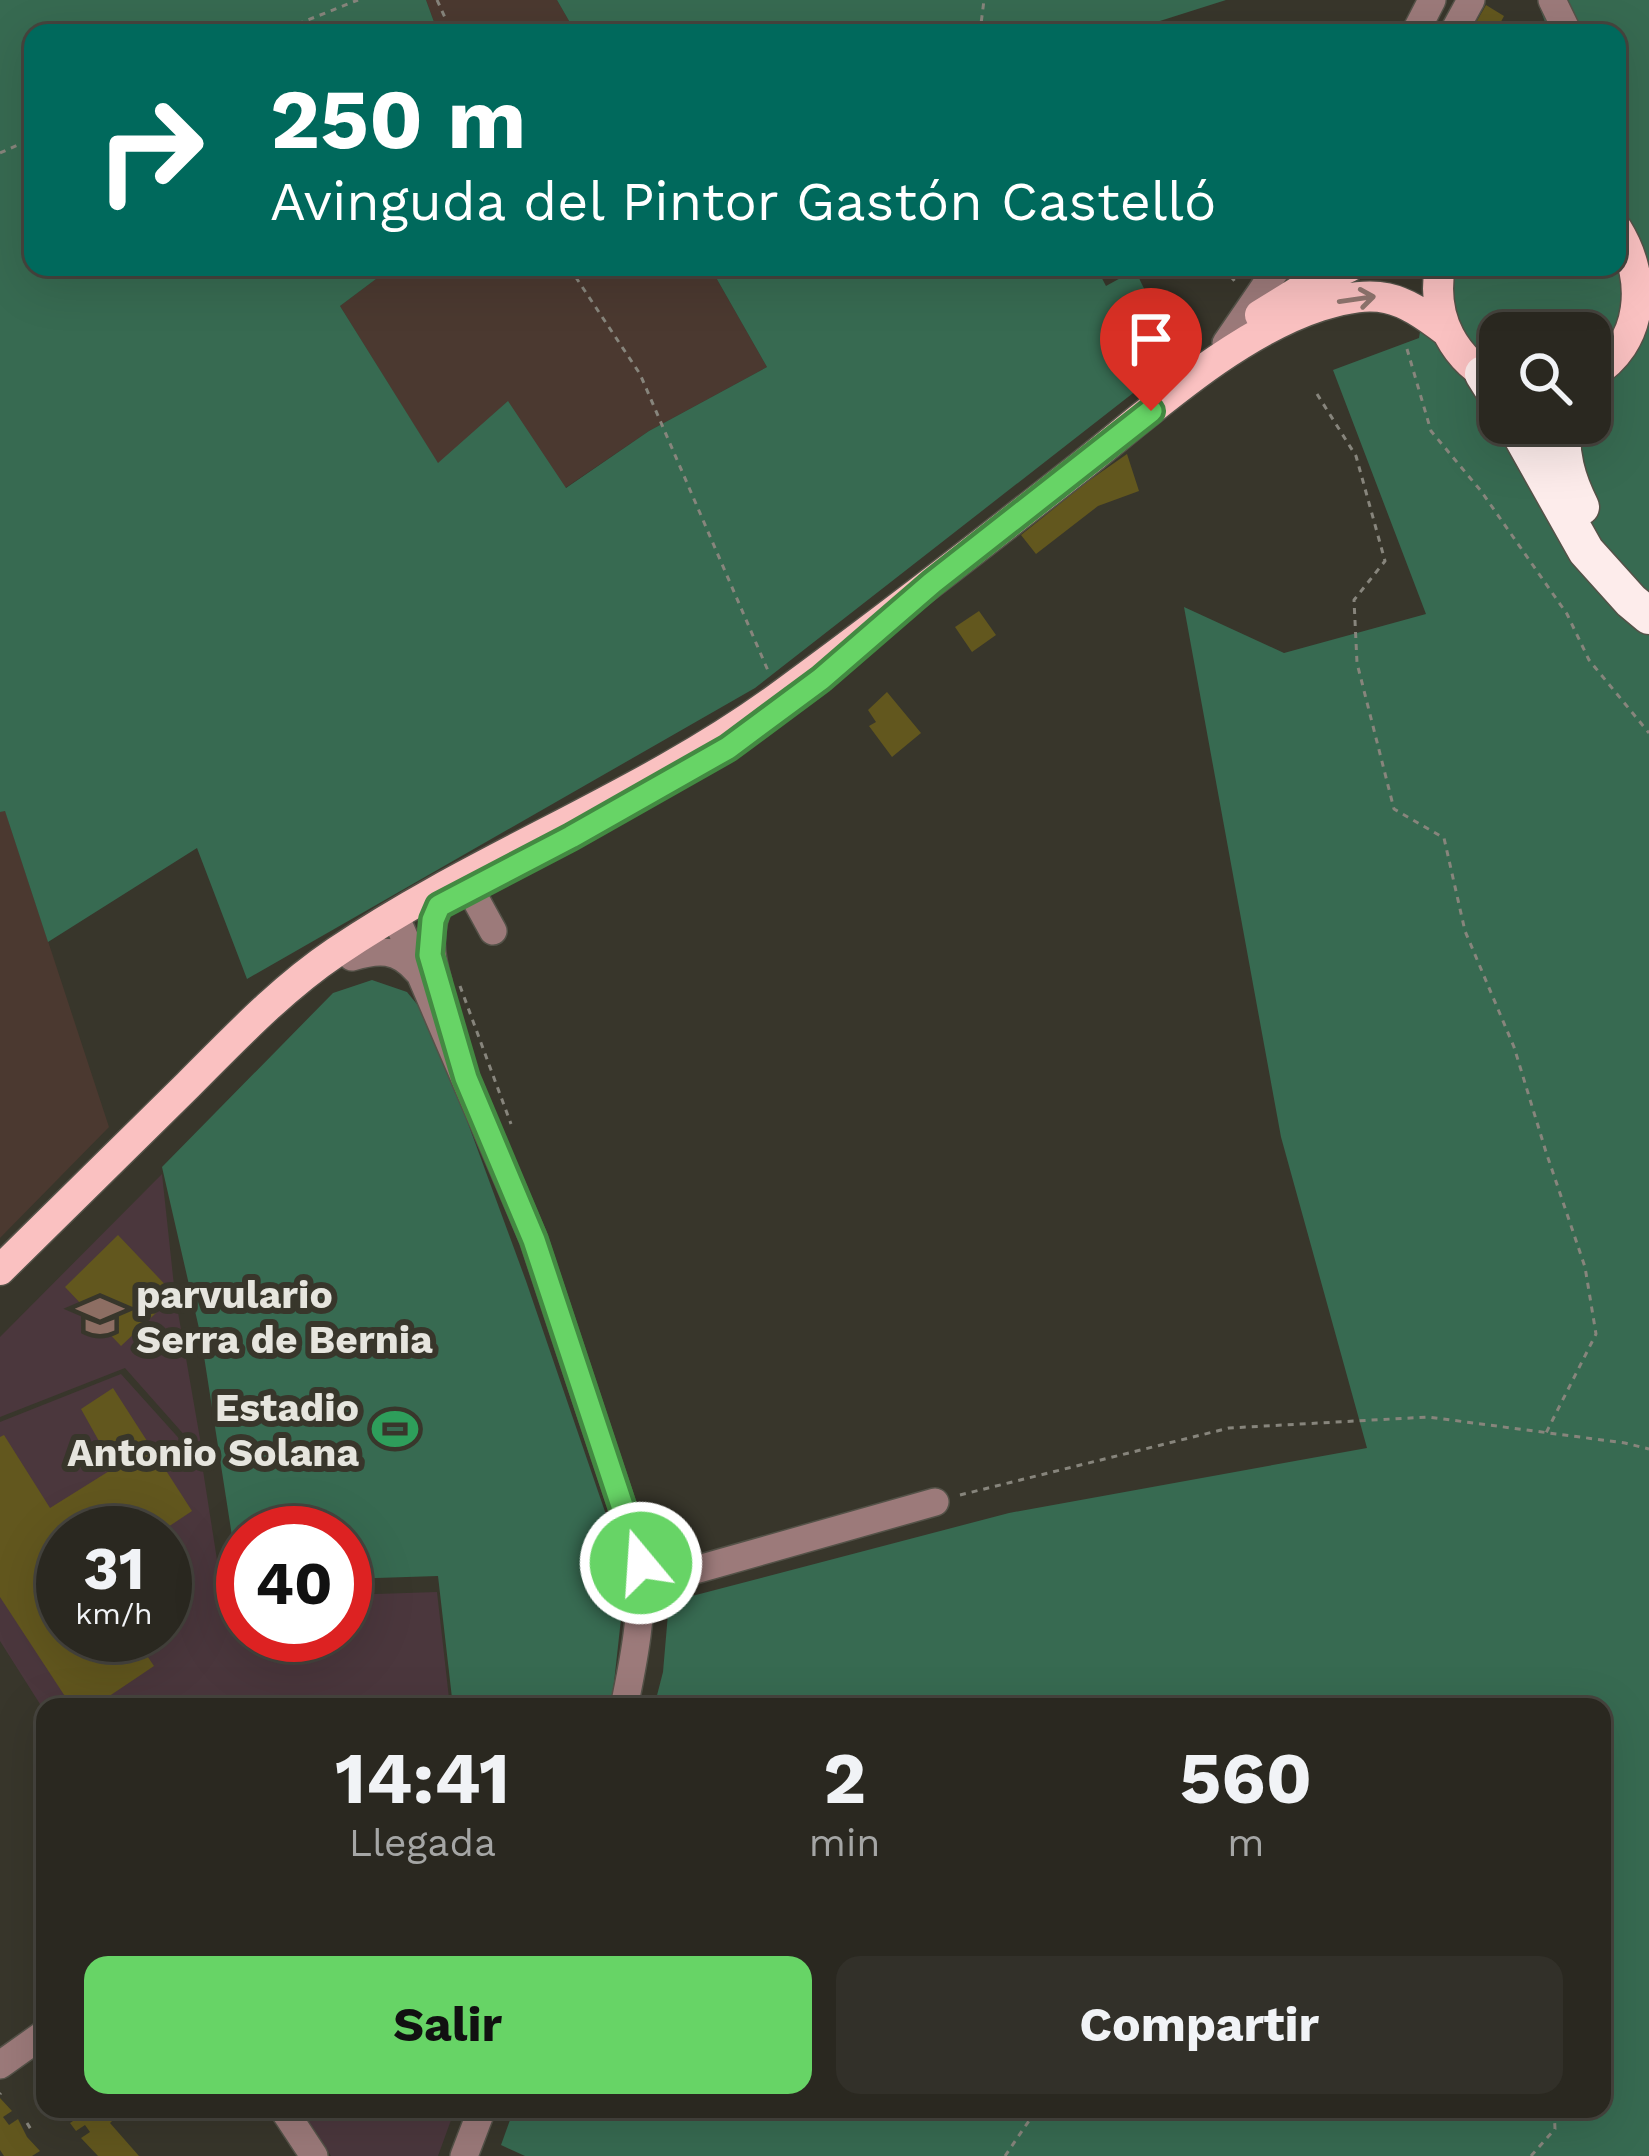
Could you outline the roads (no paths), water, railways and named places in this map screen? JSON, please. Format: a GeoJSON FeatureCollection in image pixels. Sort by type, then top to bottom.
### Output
{"type":"FeatureCollection","features":[{"type":"Feature","properties":{"kind":"highway"},"geometry":{"type":"LineString","coordinates":[[1526,444],[1586,550],[1649,616]]}},
{"type":"Feature","properties":{"kind":"highway"},"geometry":{"type":"LineString","coordinates":[[1561,444],[1576,498],[1611,560],[1649,601]]}},
{"type":"Feature","properties":{"kind":"main road"},"geometry":{"type":"LineString","coordinates":[[1616,354],[1636,312],[1642,270],[1626,244]]}},
{"type":"Feature","properties":{"kind":"main road"},"geometry":{"type":"LineString","coordinates":[[0,1286],[242,1048],[318,981],[400,927],[402,919],[571,837],[728,748],[821,679],[1276,304],[1327,276]]}},
{"type":"Feature","properties":{"kind":"main road"},"geometry":{"type":"LineString","coordinates":[[1439,276],[1439,311],[1446,331],[1479,372]]}},
{"type":"Feature","properties":{"kind":"main road"},"geometry":{"type":"LineString","coordinates":[[1219,352],[1297,315],[1348,299],[1376,296],[1415,307],[1446,331]]}},
{"type":"Feature","properties":{"kind":"main road"},"geometry":{"type":"LineString","coordinates":[[1611,358],[1649,337]]}},
{"type":"Feature","properties":{"kind":"main road"},"geometry":{"type":"LineString","coordinates":[[0,1270],[244,1029],[316,966],[411,904],[449,895],[717,739],[932,583]]}},
{"type":"Feature","properties":{"kind":"street"},"geometry":{"type":"LineString","coordinates":[[1219,352],[1272,276]]}},
{"type":"Feature","properties":{"kind":"street"},"geometry":{"type":"LineString","coordinates":[[466,1078],[430,955],[433,920],[449,895],[493,931]]}},
{"type":"Feature","properties":{"kind":"street"},"geometry":{"type":"LineString","coordinates":[[400,927],[534,1240],[641,1563],[634,1660],[626,1698]]}},
{"type":"Feature","properties":{"kind":"street"},"geometry":{"type":"LineString","coordinates":[[352,957],[376,950],[395,953],[410,962],[423,979]]}},
{"type":"Feature","properties":{"kind":"street"},"geometry":{"type":"LineString","coordinates":[[642,1586],[935,1502]]}},
{"type":"Feature","properties":{"kind":"street"},"geometry":{"type":"LineString","coordinates":[[0,2065],[36,2039]]}},
{"type":"Feature","properties":{"kind":"street"},"geometry":{"type":"LineString","coordinates":[[289,2118],[314,2156]]}},
{"type":"Feature","properties":{"kind":"street"},"geometry":{"type":"LineString","coordinates":[[464,2156],[479,2118]]}},
{"type":"Feature","properties":{"kind":"place","name":"parvulario Serra de Bernia"},"geometry":{"type":"Point","coordinates":[100,1316]}},
{"type":"Feature","properties":{"kind":"place","name":"Estadio Antonio Solana"},"geometry":{"type":"Point","coordinates":[395,1429]}}]}
